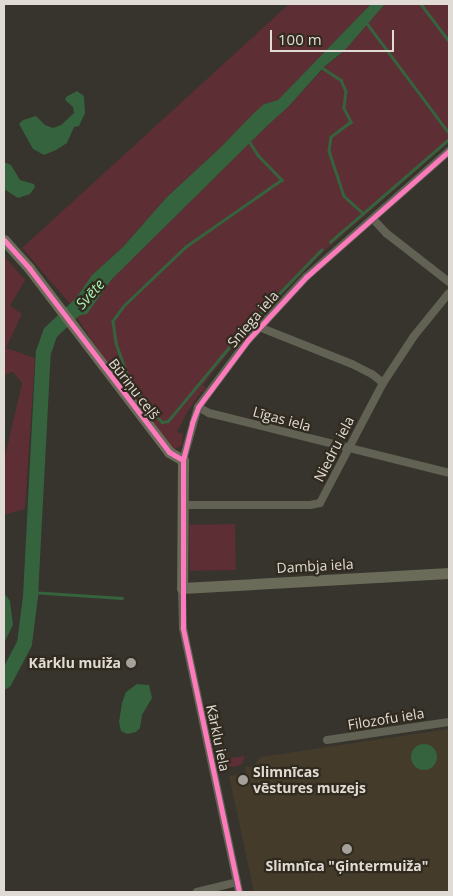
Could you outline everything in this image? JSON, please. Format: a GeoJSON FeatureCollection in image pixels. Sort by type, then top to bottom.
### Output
{"type":"FeatureCollection","features":[{"type":"Feature","properties":{"kind":"street","name":"Sniega iela"},"geometry":{"type":"LineString","coordinates":[[182,588],[183,460],[198,407],[260,327],[306,277],[374,220],[449,151]]}},
{"type":"Feature","properties":{"kind":"street"},"geometry":{"type":"LineString","coordinates":[[374,220],[386,233],[449,282]]}},
{"type":"Feature","properties":{"kind":"street","name":"Būriņu ceļš"},"geometry":{"type":"LineString","coordinates":[[4,240],[169,452],[183,460]]}},
{"type":"Feature","properties":{"kind":"street","name":"Niedru iela"},"geometry":{"type":"LineString","coordinates":[[182,505],[310,505],[320,503],[347,448],[383,383],[414,336],[449,293]]}},
{"type":"Feature","properties":{"kind":"street","name":"Sniega iela"},"geometry":{"type":"LineString","coordinates":[[260,327],[352,364],[372,374],[383,383]]}},
{"type":"Feature","properties":{"kind":"street","name":"Līgas iela"},"geometry":{"type":"LineString","coordinates":[[198,407],[209,413],[449,473]]}},
{"type":"Feature","properties":{"kind":"street","name":"Dambja iela"},"geometry":{"type":"LineString","coordinates":[[182,588],[449,573]]}},
{"type":"Feature","properties":{"kind":"street","name":"Kārklu iela"},"geometry":{"type":"LineString","coordinates":[[182,588],[183,628],[240,892]]}},
{"type":"Feature","properties":{"kind":"street","name":"Filozofu iela"},"geometry":{"type":"LineString","coordinates":[[327,740],[449,722]]}},
{"type":"Feature","properties":{"kind":"street"},"geometry":{"type":"LineString","coordinates":[[197,892],[237,882]]}},
{"type":"Feature","properties":{"kind":"shaded area"},"geometry":{"type":"Polygon","coordinates":[[[289,4],[371,4],[278,100],[264,104],[167,197],[123,247],[92,275],[71,305],[22,248],[289,4]]]}},
{"type":"Feature","properties":{"kind":"shaded area"},"geometry":{"type":"Polygon","coordinates":[[[385,4],[449,4],[449,142],[323,252],[244,333],[203,385],[206,388],[188,411],[177,432],[183,434],[182,445],[174,450],[105,360],[76,316],[87,314],[112,279],[288,107],[325,67],[345,50],[385,4]]]}},
{"type":"Feature","properties":{"kind":"shaded area"},"geometry":{"type":"Polygon","coordinates":[[[4,256],[25,280],[10,306],[22,314],[6,348],[35,358],[25,509],[4,515],[4,461],[22,383],[13,372],[4,375],[4,256]]]}},
{"type":"Feature","properties":{"kind":"shaded area"},"geometry":{"type":"Polygon","coordinates":[[[235,524],[236,570],[190,571],[189,525],[235,524]]]}},
{"type":"Feature","properties":{"kind":"shaded area","name":"Slimnīca \"Ģintermuiža\""},"geometry":{"type":"Polygon","coordinates":[[[449,729],[449,892],[254,892],[229,776],[246,773],[245,767],[254,766],[260,757],[449,729]]]}},
{"type":"Feature","properties":{"kind":"shaded area"},"geometry":{"type":"Polygon","coordinates":[[[245,756],[242,764],[234,767],[226,765],[222,759],[245,756]]]}},
{"type":"Feature","properties":{"kind":"water"},"geometry":{"type":"Polygon","coordinates":[[[371,4],[385,4],[345,50],[324,67],[288,107],[112,279],[87,314],[76,316],[71,310],[71,305],[92,275],[123,247],[167,197],[220,148],[253,114],[264,104],[278,100],[371,4]]]}},
{"type":"Feature","properties":{"kind":"water"},"geometry":{"type":"Polygon","coordinates":[[[77,91],[84,96],[85,113],[79,126],[74,127],[67,143],[44,155],[33,149],[19,124],[23,120],[36,116],[45,125],[53,128],[61,125],[74,113],[73,107],[65,100],[66,97],[77,91]]]}},
{"type":"Feature","properties":{"kind":"water"},"geometry":{"type":"Polygon","coordinates":[[[4,162],[11,165],[20,180],[34,184],[35,187],[30,194],[18,198],[4,189],[4,162]]]}},
{"type":"Feature","properties":{"kind":"water"},"geometry":{"type":"Polygon","coordinates":[[[4,593],[10,601],[13,625],[4,643],[4,593]]]}},
{"type":"Feature","properties":{"kind":"water"},"geometry":{"type":"Polygon","coordinates":[[[137,684],[149,685],[152,698],[142,715],[140,728],[136,732],[127,734],[121,731],[119,722],[122,703],[126,692],[137,684]]]}},
{"type":"Feature","properties":{"kind":"water"},"geometry":{"type":"Polygon","coordinates":[[[424,744],[433,748],[437,757],[433,766],[424,770],[415,766],[411,757],[415,748],[424,744]]]}},
{"type":"Feature","properties":{"kind":"waterway"},"geometry":{"type":"LineString","coordinates":[[421,4],[449,41]]}},
{"type":"Feature","properties":{"kind":"waterway"},"geometry":{"type":"LineString","coordinates":[[366,22],[449,133]]}},
{"type":"Feature","properties":{"kind":"waterway"},"geometry":{"type":"LineString","coordinates":[[321,67],[341,80],[346,91],[344,108],[351,122],[331,137],[329,151],[344,196],[363,213]]}},
{"type":"Feature","properties":{"kind":"waterway"},"geometry":{"type":"LineString","coordinates":[[330,242],[449,139]]}},
{"type":"Feature","properties":{"kind":"waterway"},"geometry":{"type":"LineString","coordinates":[[249,141],[258,155],[282,180],[186,247],[124,306],[113,321],[116,343],[131,385],[162,422],[168,421],[240,334],[321,250]]}},
{"type":"Feature","properties":{"kind":"waterway","name":"Svēte"},"geometry":{"type":"LineString","coordinates":[[4,681],[24,643],[30,596],[43,352],[50,332],[87,297]]}},
{"type":"Feature","properties":{"kind":"waterway"},"geometry":{"type":"LineString","coordinates":[[30,592],[122,598]]}},
{"type":"Feature","properties":{"kind":"cycle path"},"geometry":{"type":"LineString","coordinates":[[239,892],[183,628],[183,460],[192,423],[198,407],[248,340],[306,277],[449,151]]}},
{"type":"Feature","properties":{"kind":"cycle path"},"geometry":{"type":"LineString","coordinates":[[4,240],[29,268],[169,452],[183,460]]}},
{"type":"Feature","properties":{"kind":"place","name":"Kārklu muiža"},"geometry":{"type":"Point","coordinates":[131,663]}},
{"type":"Feature","properties":{"kind":"place","name":"Slimnīcas vēstures muzejs"},"geometry":{"type":"Point","coordinates":[243,780]}},
{"type":"Feature","properties":{"kind":"place","name":"Slimnīca \"Ģintermuiža\""},"geometry":{"type":"Point","coordinates":[347,849]}}]}
